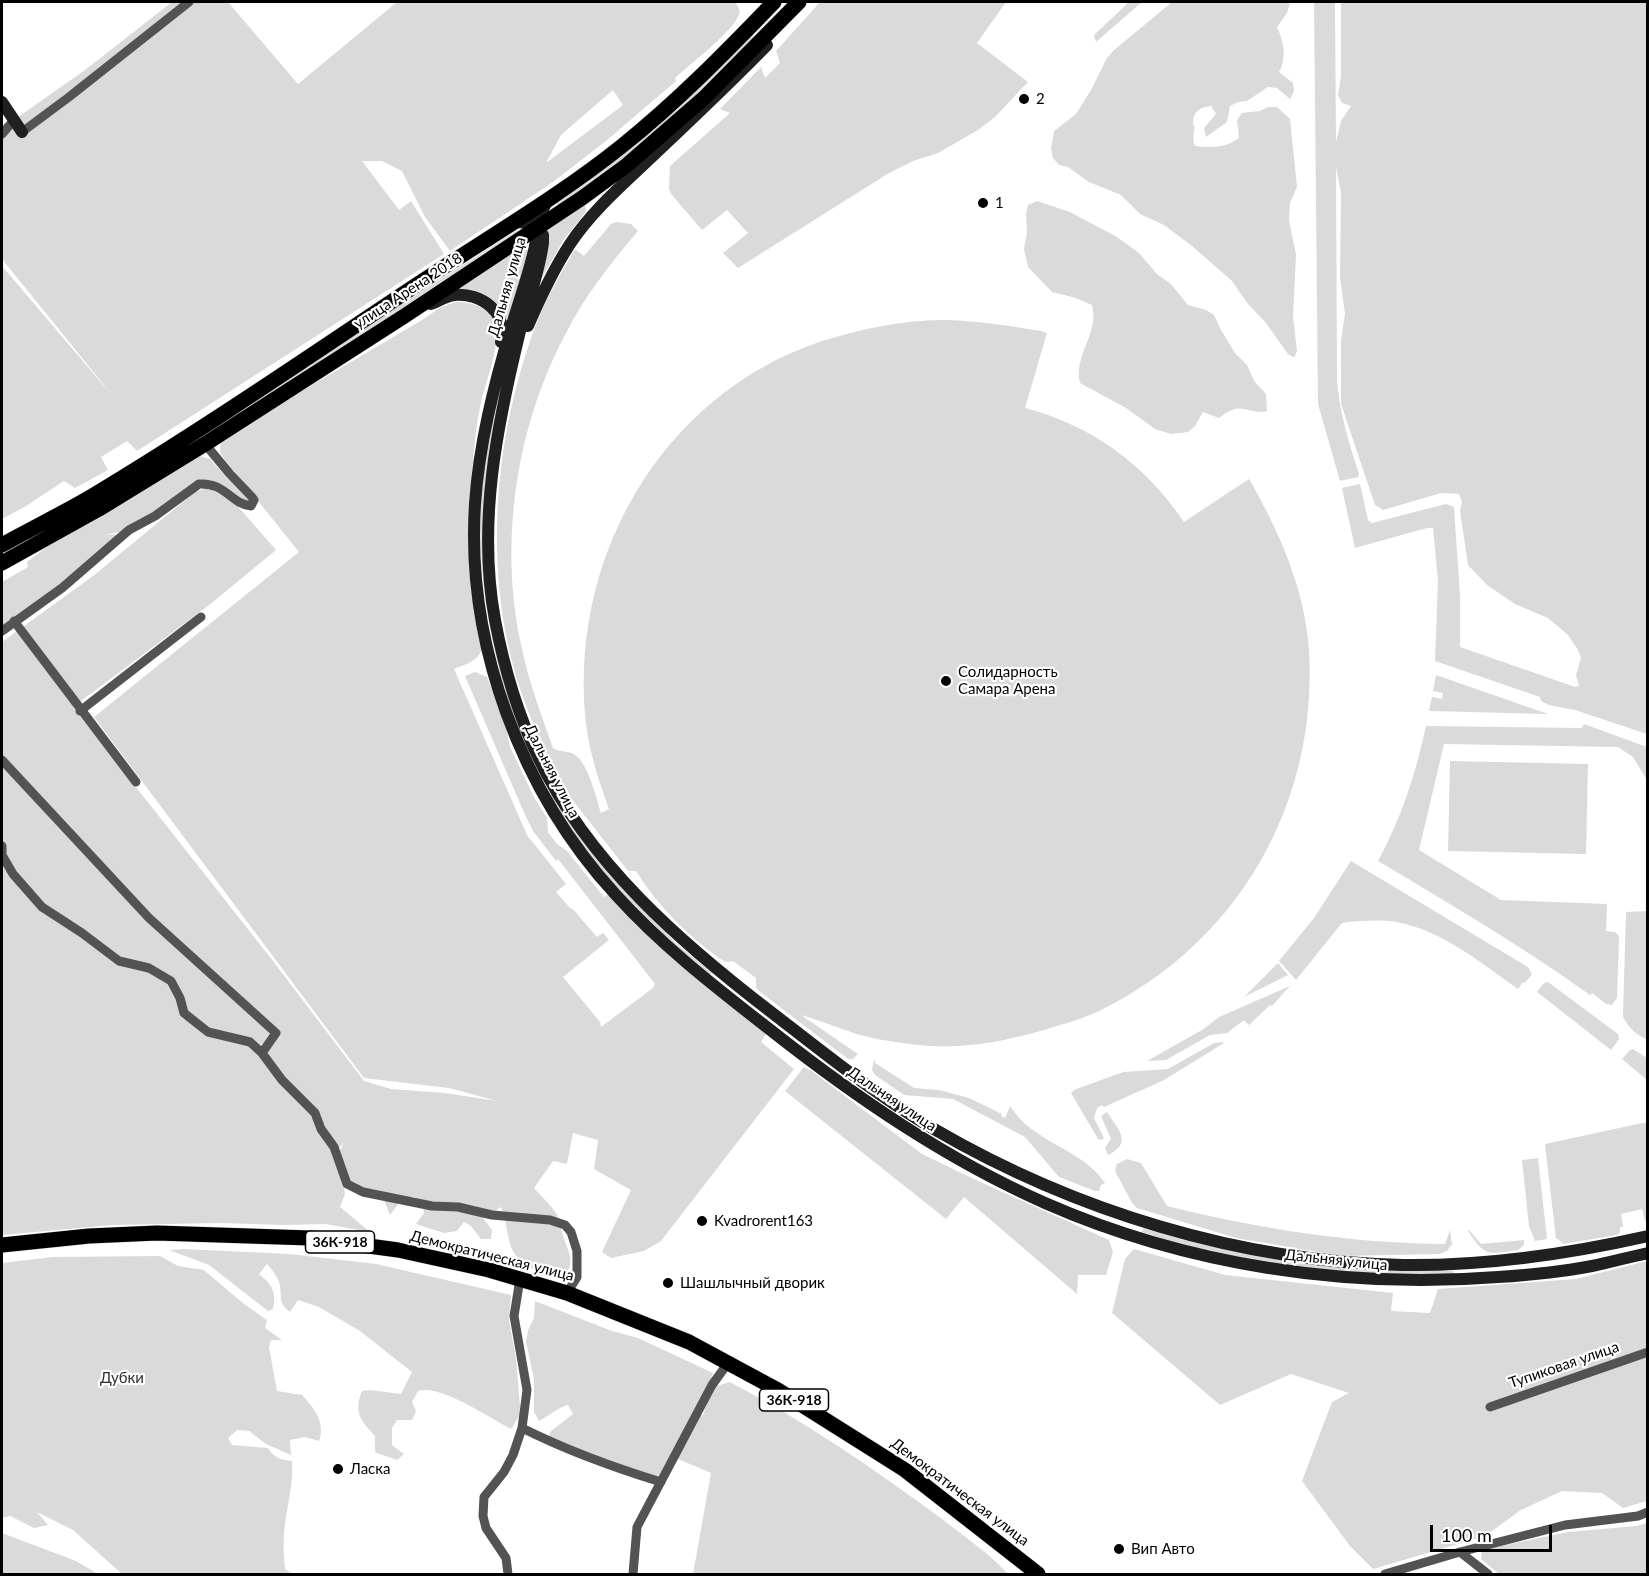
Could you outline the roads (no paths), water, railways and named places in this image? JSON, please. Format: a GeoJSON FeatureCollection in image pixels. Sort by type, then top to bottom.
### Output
{"type":"FeatureCollection","features":[{"type":"Feature","properties":{"kind":"main road","name":"улица Арена 2018"},"geometry":{"type":"LineString","coordinates":[[2,563],[205,444],[406,315],[627,165],[704,98],[799,2]]}},
{"type":"Feature","properties":{"kind":"main road"},"geometry":{"type":"LineString","coordinates":[[506,392],[540,299],[570,243],[608,199],[739,74],[804,2]]}},
{"type":"Feature","properties":{"kind":"main road","name":"улица Арена 2018"},"geometry":{"type":"LineString","coordinates":[[2,545],[92,496],[285,374],[455,259],[547,201],[621,146],[685,92],[769,7]]}},
{"type":"Feature","properties":{"kind":"main road"},"geometry":{"type":"LineString","coordinates":[[2,102],[22,132]]}},
{"type":"Feature","properties":{"kind":"main road"},"geometry":{"type":"LineString","coordinates":[[514,222],[532,223],[538,227],[542,209],[547,201]]}},
{"type":"Feature","properties":{"kind":"main road","name":"Дальняя улица"},"geometry":{"type":"LineString","coordinates":[[538,227],[543,235],[541,255],[506,392],[492,469],[488,572],[495,618],[513,694],[566,831],[615,894],[678,957],[846,1088],[887,1117],[1041,1202],[1162,1245],[1258,1266],[1371,1280],[1466,1280],[1535,1274],[1590,1267],[1647,1253]]}},
{"type":"Feature","properties":{"kind":"main road","name":"Дальняя улица"},"geometry":{"type":"LineString","coordinates":[[538,227],[535,248],[501,362],[483,437],[474,518],[474,552],[479,602],[502,700],[525,759],[644,903],[677,934],[733,981],[855,1076],[933,1129],[1004,1166],[1114,1211],[1258,1250],[1300,1257],[1380,1264],[1465,1263],[1527,1257],[1590,1248],[1647,1236]]}},
{"type":"Feature","properties":{"kind":"main road"},"geometry":{"type":"LineString","coordinates":[[406,315],[453,295],[466,295],[484,301],[498,316],[503,337],[485,407],[483,437]]}},
{"type":"Feature","properties":{"kind":"main road"},"geometry":{"type":"LineString","coordinates":[[723,993],[733,981]]}},
{"type":"Feature","properties":{"kind":"main road"},"geometry":{"type":"LineString","coordinates":[[846,1088],[855,1076]]}},
{"type":"Feature","properties":{"kind":"main road"},"geometry":{"type":"LineString","coordinates":[[997,1179],[1004,1166]]}},
{"type":"Feature","properties":{"kind":"main road"},"geometry":{"type":"LineString","coordinates":[[1109,1228],[1114,1211]]}},
{"type":"Feature","properties":{"kind":"main road","name":"Демократическая улица"},"geometry":{"type":"LineString","coordinates":[[2,1245],[89,1236],[157,1233],[310,1238],[398,1250],[520,1279],[567,1293],[689,1342],[778,1390],[904,1470],[1038,1575]]}},
{"type":"Feature","properties":{"kind":"main road"},"geometry":{"type":"LineString","coordinates":[[1465,1263],[1466,1280]]}},
{"type":"Feature","properties":{"kind":"street"},"geometry":{"type":"LineString","coordinates":[[22,132],[189,2]]}},
{"type":"Feature","properties":{"kind":"street"},"geometry":{"type":"LineString","coordinates":[[769,7],[776,26]]}},
{"type":"Feature","properties":{"kind":"street"},"geometry":{"type":"LineString","coordinates":[[2,134],[14,120]]}},
{"type":"Feature","properties":{"kind":"street"},"geometry":{"type":"LineString","coordinates":[[2,631],[62,588],[129,530],[155,516],[199,484],[217,486],[240,504],[251,506],[254,500],[205,444]]}},
{"type":"Feature","properties":{"kind":"street"},"geometry":{"type":"LineString","coordinates":[[80,711],[201,617]]}},
{"type":"Feature","properties":{"kind":"street"},"geometry":{"type":"LineString","coordinates":[[14,621],[136,782]]}},
{"type":"Feature","properties":{"kind":"street"},"geometry":{"type":"LineString","coordinates":[[2,760],[149,918],[276,1033],[261,1053]]}},
{"type":"Feature","properties":{"kind":"street"},"geometry":{"type":"LineString","coordinates":[[2,846],[2,855],[13,874],[42,907],[119,961],[149,968],[171,981],[180,998],[184,1013],[208,1032],[250,1042],[282,1080],[315,1113],[321,1129],[334,1147],[347,1184],[363,1192],[432,1206],[458,1207],[492,1215],[550,1220],[565,1226],[571,1232],[577,1251],[577,1277],[567,1293]]}},
{"type":"Feature","properties":{"kind":"street"},"geometry":{"type":"LineString","coordinates":[[508,1575],[506,1558],[486,1528],[483,1516],[484,1497],[504,1472],[513,1455],[522,1428],[527,1390],[514,1316],[520,1279]]}},
{"type":"Feature","properties":{"kind":"street","name":"Тупиковая улица"},"geometry":{"type":"LineString","coordinates":[[1490,1407],[1647,1352]]}},
{"type":"Feature","properties":{"kind":"street"},"geometry":{"type":"LineString","coordinates":[[633,1575],[637,1527],[712,1384],[728,1363]]}},
{"type":"Feature","properties":{"kind":"street"},"geometry":{"type":"LineString","coordinates":[[522,1428],[604,1464],[661,1482]]}},
{"type":"Feature","properties":{"kind":"street"},"geometry":{"type":"LineString","coordinates":[[1385,1575],[1460,1552],[1565,1525],[1638,1516],[1647,1512]]}},
{"type":"Feature","properties":{"kind":"street"},"geometry":{"type":"LineString","coordinates":[[1460,1552],[1488,1575]]}},
{"type":"Feature","properties":{"kind":"place","name":"2"},"geometry":{"type":"Point","coordinates":[1024,99]}},
{"type":"Feature","properties":{"kind":"place","name":"1"},"geometry":{"type":"Point","coordinates":[983,203]}},
{"type":"Feature","properties":{"kind":"place","name":"Солидарность Самара Арена"},"geometry":{"type":"Point","coordinates":[946,681]}},
{"type":"Feature","properties":{"kind":"place","name":"Kvadrorent163"},"geometry":{"type":"Point","coordinates":[702,1221]}},
{"type":"Feature","properties":{"kind":"place","name":"Шашлычный дворик"},"geometry":{"type":"Point","coordinates":[668,1283]}},
{"type":"Feature","properties":{"kind":"place","name":"Ласка"},"geometry":{"type":"Point","coordinates":[338,1469]}},
{"type":"Feature","properties":{"kind":"place","name":"Вип Авто"},"geometry":{"type":"Point","coordinates":[1119,1549]}},
{"type":"Feature","properties":{"kind":"park label","name":"Дубки"},"geometry":{"type":"Point","coordinates":[122,1378]}}]}
